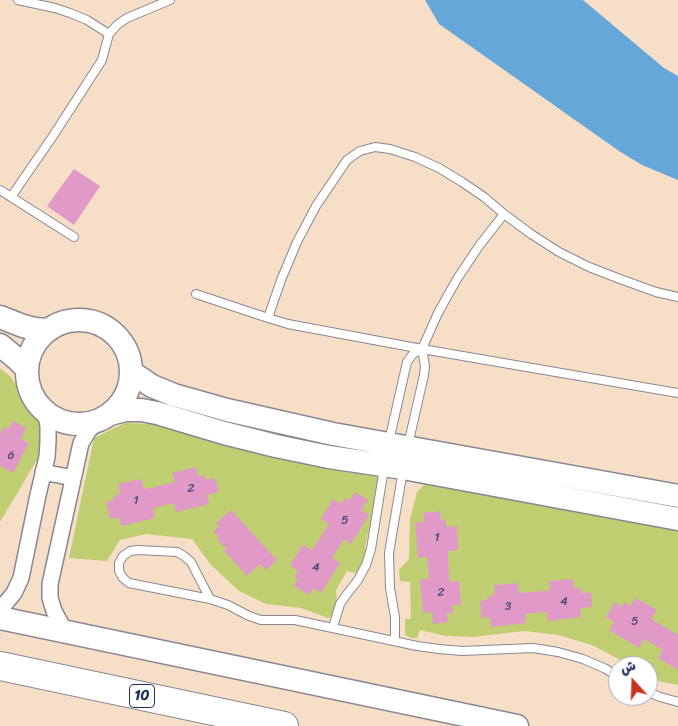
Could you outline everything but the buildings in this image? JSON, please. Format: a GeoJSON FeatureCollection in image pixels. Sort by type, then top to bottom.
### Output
{"type":"FeatureCollection","features":[{"type":"Feature","properties":{"kind":"highway","name":"10"},"geometry":{"type":"LineString","coordinates":[[0,666],[284,726]]}},
{"type":"Feature","properties":{"kind":"street"},"geometry":{"type":"LineString","coordinates":[[0,317],[23,326],[49,330]]}},
{"type":"Feature","properties":{"kind":"street"},"geometry":{"type":"LineString","coordinates":[[65,631],[54,611],[50,598],[50,584],[81,443],[89,430],[105,417],[119,406],[126,396],[131,372],[127,350],[114,333],[94,322],[72,320],[61,323],[49,330],[40,338],[29,358],[27,369],[31,392],[44,411],[54,418],[71,423],[88,423],[105,417],[125,410],[141,410],[157,413],[224,434],[329,457],[678,519]]}},
{"type":"Feature","properties":{"kind":"street"},"geometry":{"type":"LineString","coordinates":[[0,345],[17,358],[27,369]]}},
{"type":"Feature","properties":{"kind":"street"},"geometry":{"type":"LineString","coordinates":[[131,372],[163,391],[227,410],[333,434],[678,496]]}},
{"type":"Feature","properties":{"kind":"street"},"geometry":{"type":"LineString","coordinates":[[0,610],[14,593],[21,578],[47,457],[48,426],[44,411]]}},
{"type":"Feature","properties":{"kind":"street"},"geometry":{"type":"LineString","coordinates":[[393,467],[398,445]]}},
{"type":"Feature","properties":{"kind":"street"},"geometry":{"type":"LineString","coordinates":[[43,472],[73,478]]}},
{"type":"Feature","properties":{"kind":"street"},"geometry":{"type":"LineString","coordinates":[[0,618],[517,726]]}},
{"type":"Feature","properties":{"kind":"street"},"geometry":{"type":"LineString","coordinates":[[0,632],[454,726]]}},
{"type":"Feature","properties":{"kind":"lane"},"geometry":{"type":"LineString","coordinates":[[18,0],[70,13],[87,20],[109,34]]}},
{"type":"Feature","properties":{"kind":"lane"},"geometry":{"type":"LineString","coordinates":[[11,197],[102,60],[109,34],[127,18],[170,0]]}},
{"type":"Feature","properties":{"kind":"lane"},"geometry":{"type":"LineString","coordinates":[[268,318],[297,242],[316,206],[347,160],[360,151],[375,147],[390,149],[439,168],[484,197],[531,234],[559,252],[589,267],[638,286],[678,297]]}},
{"type":"Feature","properties":{"kind":"lane"},"geometry":{"type":"LineString","coordinates":[[0,190],[74,236]]}},
{"type":"Feature","properties":{"kind":"lane"},"geometry":{"type":"LineString","coordinates":[[398,445],[424,375],[425,366],[422,349],[438,313],[479,246],[504,214]]}},
{"type":"Feature","properties":{"kind":"lane"},"geometry":{"type":"LineString","coordinates":[[196,294],[288,324],[678,393]]}},
{"type":"Feature","properties":{"kind":"lane"},"geometry":{"type":"LineString","coordinates":[[398,445],[407,362],[413,354],[422,349]]}},
{"type":"Feature","properties":{"kind":"lane"},"geometry":{"type":"LineString","coordinates":[[333,627],[340,604],[358,580],[369,557],[393,467]]}},
{"type":"Feature","properties":{"kind":"lane"},"geometry":{"type":"LineString","coordinates":[[393,467],[389,553],[390,588],[396,623],[395,641]]}},
{"type":"Feature","properties":{"kind":"lane"},"geometry":{"type":"LineString","coordinates":[[210,599],[191,562],[177,552],[130,551],[123,556],[119,563],[119,571],[129,583],[210,599],[261,620],[295,620],[417,646],[462,651],[533,648],[583,659],[608,670]]}},
{"type":"Feature","properties":{"kind":"lane"},"geometry":{"type":"LineString","coordinates":[[658,696],[678,702]]}},
{"type":"Feature","properties":{"kind":"green space"},"geometry":{"type":"Polygon","coordinates":[[[0,368],[11,377],[40,420],[44,448],[0,522],[0,368]]]}},
{"type":"Feature","properties":{"kind":"green space"},"geometry":{"type":"Polygon","coordinates":[[[125,423],[154,424],[377,475],[378,491],[365,546],[367,564],[359,574],[347,571],[336,590],[335,615],[328,618],[301,608],[266,604],[239,591],[211,565],[192,539],[146,534],[120,540],[107,561],[69,558],[94,438],[125,423]]]}},
{"type":"Feature","properties":{"kind":"green space"},"geometry":{"type":"Polygon","coordinates":[[[427,482],[678,529],[678,685],[658,681],[658,656],[613,656],[592,645],[558,635],[524,631],[473,637],[446,636],[420,630],[417,638],[405,635],[405,619],[411,619],[410,582],[400,581],[399,570],[409,559],[410,519],[417,492],[427,482]]]}},
{"type":"Feature","properties":{"kind":"water"},"geometry":{"type":"Polygon","coordinates":[[[425,0],[583,0],[664,68],[678,76],[678,180],[642,165],[619,151],[439,24],[425,0]]]}}]}
